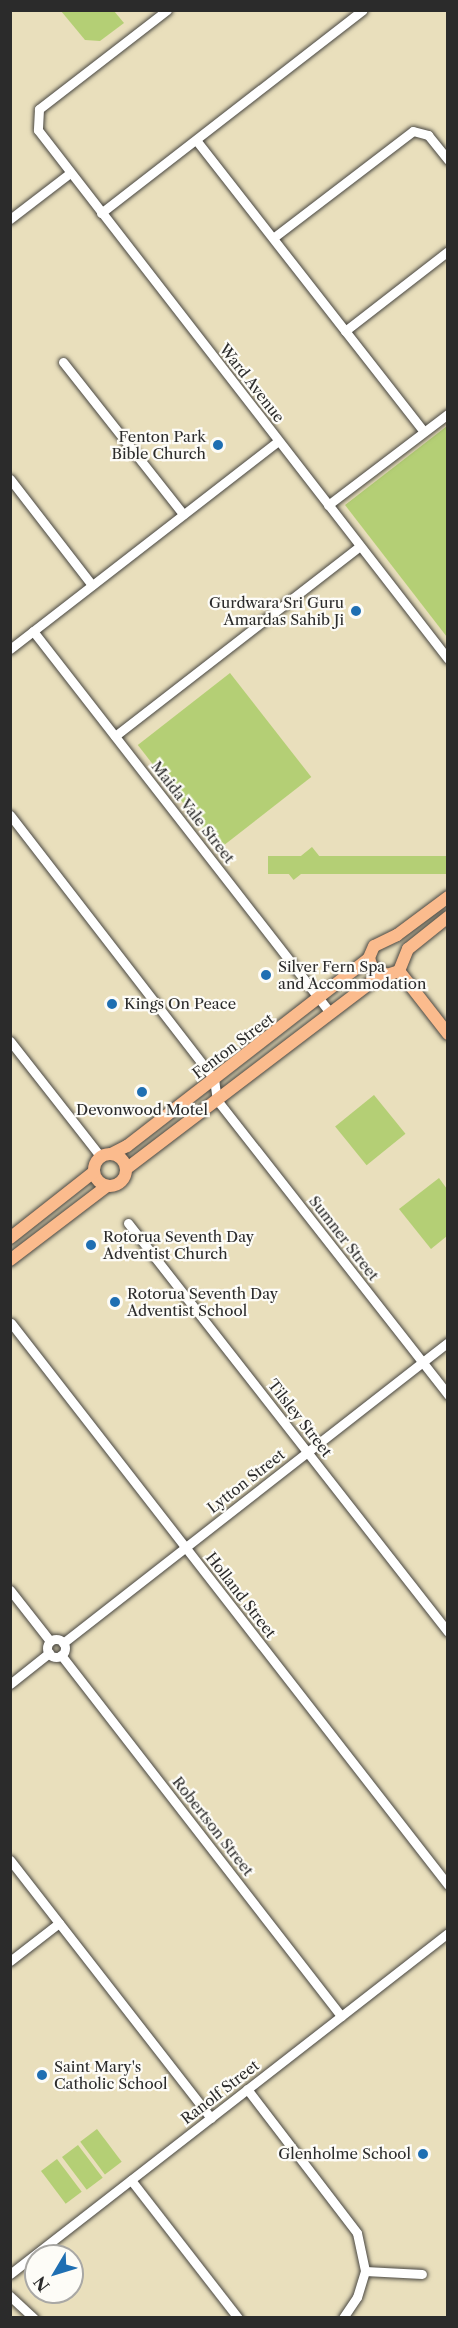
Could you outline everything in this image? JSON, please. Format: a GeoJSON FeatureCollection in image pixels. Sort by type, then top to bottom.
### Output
{"type":"FeatureCollection","features":[{"type":"Feature","properties":{"kind":"main road"},"geometry":{"type":"LineString","coordinates":[[382,974],[372,967],[369,958],[374,946],[447,897]]}},
{"type":"Feature","properties":{"kind":"main road"},"geometry":{"type":"LineString","coordinates":[[399,971],[418,940],[447,917]]}},
{"type":"Feature","properties":{"kind":"main road"},"geometry":{"type":"LineString","coordinates":[[386,939],[401,946],[405,958]]}},
{"type":"Feature","properties":{"kind":"main road","name":"Fenton Street"},"geometry":{"type":"LineString","coordinates":[[106,1156],[127,1146],[320,999],[369,958]]}},
{"type":"Feature","properties":{"kind":"main road"},"geometry":{"type":"LineString","coordinates":[[10,1260],[107,1186],[118,1183],[126,1169],[330,1012],[382,974],[399,971]]}},
{"type":"Feature","properties":{"kind":"main road"},"geometry":{"type":"LineString","coordinates":[[399,971],[447,1034]]}},
{"type":"Feature","properties":{"kind":"main road"},"geometry":{"type":"LineString","coordinates":[[10,1238],[94,1172],[106,1156],[122,1159],[126,1169]]}},
{"type":"Feature","properties":{"kind":"main road"},"geometry":{"type":"LineString","coordinates":[[94,1172],[107,1186]]}},
{"type":"Feature","properties":{"kind":"street","name":"Ward Avenue"},"geometry":{"type":"LineString","coordinates":[[166,10],[51,98],[39,109],[36,123],[70,173],[447,659]]}},
{"type":"Feature","properties":{"kind":"street"},"geometry":{"type":"LineString","coordinates":[[101,213],[363,10]]}},
{"type":"Feature","properties":{"kind":"street"},"geometry":{"type":"LineString","coordinates":[[273,238],[413,131],[428,135],[447,160]]}},
{"type":"Feature","properties":{"kind":"street"},"geometry":{"type":"LineString","coordinates":[[196,140],[424,432]]}},
{"type":"Feature","properties":{"kind":"street"},"geometry":{"type":"LineString","coordinates":[[10,219],[70,173]]}},
{"type":"Feature","properties":{"kind":"street"},"geometry":{"type":"LineString","coordinates":[[345,331],[447,251]]}},
{"type":"Feature","properties":{"kind":"street"},"geometry":{"type":"LineString","coordinates":[[63,362],[183,514]]}},
{"type":"Feature","properties":{"kind":"street"},"geometry":{"type":"LineString","coordinates":[[328,505],[447,414]]}},
{"type":"Feature","properties":{"kind":"street"},"geometry":{"type":"LineString","coordinates":[[10,649],[278,441]]}},
{"type":"Feature","properties":{"kind":"street"},"geometry":{"type":"LineString","coordinates":[[10,479],[92,585]]}},
{"type":"Feature","properties":{"kind":"street"},"geometry":{"type":"LineString","coordinates":[[115,736],[360,546]]}},
{"type":"Feature","properties":{"kind":"street","name":"Maida Vale Street"},"geometry":{"type":"LineString","coordinates":[[33,631],[330,1012]]}},
{"type":"Feature","properties":{"kind":"street"},"geometry":{"type":"LineString","coordinates":[[10,815],[214,1079],[217,1100]]}},
{"type":"Feature","properties":{"kind":"street"},"geometry":{"type":"LineString","coordinates":[[10,1041],[106,1156]]}},
{"type":"Feature","properties":{"kind":"street","name":"Sumner Street"},"geometry":{"type":"LineString","coordinates":[[217,1100],[447,1395]]}},
{"type":"Feature","properties":{"kind":"street","name":"Tilsley Street"},"geometry":{"type":"LineString","coordinates":[[128,1222],[447,1632]]}},
{"type":"Feature","properties":{"kind":"street","name":"Holland Street"},"geometry":{"type":"LineString","coordinates":[[11,1323],[447,1885]]}},
{"type":"Feature","properties":{"kind":"street","name":"Lytton Street"},"geometry":{"type":"LineString","coordinates":[[63,1642],[447,1342]]}},
{"type":"Feature","properties":{"kind":"street"},"geometry":{"type":"LineString","coordinates":[[10,1590],[50,1641],[49,1653]]}},
{"type":"Feature","properties":{"kind":"street"},"geometry":{"type":"LineString","coordinates":[[10,1684],[49,1653],[61,1654],[63,1642],[50,1641]]}},
{"type":"Feature","properties":{"kind":"street","name":"Robertson Street"},"geometry":{"type":"LineString","coordinates":[[61,1654],[341,2016]]}},
{"type":"Feature","properties":{"kind":"street"},"geometry":{"type":"LineString","coordinates":[[10,1860],[211,2118]]}},
{"type":"Feature","properties":{"kind":"street"},"geometry":{"type":"LineString","coordinates":[[10,1961],[59,1923]]}},
{"type":"Feature","properties":{"kind":"street","name":"Ranolf Street"},"geometry":{"type":"LineString","coordinates":[[10,2274],[447,1934]]}},
{"type":"Feature","properties":{"kind":"street"},"geometry":{"type":"LineString","coordinates":[[247,2089],[351,2222],[362,2245],[365,2271],[357,2297],[343,2318]]}},
{"type":"Feature","properties":{"kind":"street"},"geometry":{"type":"LineString","coordinates":[[131,2180],[238,2318]]}},
{"type":"Feature","properties":{"kind":"street"},"geometry":{"type":"LineString","coordinates":[[365,2271],[422,2274]]}},
{"type":"Feature","properties":{"kind":"street"},"geometry":{"type":"LineString","coordinates":[[10,2296],[33,2317]]}},
{"type":"Feature","properties":{"kind":"green space"},"geometry":{"type":"Polygon","coordinates":[[[61,11],[114,11],[124,23],[100,41],[85,40],[61,11]]]}},
{"type":"Feature","properties":{"kind":"green space"},"geometry":{"type":"Polygon","coordinates":[[[447,426],[447,637],[345,505],[447,426]]]}},
{"type":"Feature","properties":{"kind":"green space"},"geometry":{"type":"Polygon","coordinates":[[[230,673],[311,777],[219,849],[138,745],[230,673]]]}},
{"type":"Feature","properties":{"kind":"green space"},"geometry":{"type":"Polygon","coordinates":[[[312,847],[321,858],[294,880],[285,869],[312,847]]]}},
{"type":"Feature","properties":{"kind":"green space"},"geometry":{"type":"Polygon","coordinates":[[[268,856],[447,856],[447,874],[268,874],[268,856]]]}},
{"type":"Feature","properties":{"kind":"green space"},"geometry":{"type":"Polygon","coordinates":[[[374,1095],[405,1134],[367,1165],[335,1126],[374,1095]]]}},
{"type":"Feature","properties":{"kind":"green space"},"geometry":{"type":"Polygon","coordinates":[[[439,1178],[447,1189],[447,1236],[431,1249],[399,1209],[439,1178]]]}},
{"type":"Feature","properties":{"kind":"green space"},"geometry":{"type":"Polygon","coordinates":[[[97,2129],[122,2162],[105,2174],[80,2142],[97,2129]]]}},
{"type":"Feature","properties":{"kind":"green space"},"geometry":{"type":"Polygon","coordinates":[[[78,2145],[103,2178],[87,2190],[62,2157],[78,2145]]]}},
{"type":"Feature","properties":{"kind":"green space"},"geometry":{"type":"Polygon","coordinates":[[[57,2159],[82,2192],[66,2204],[41,2171],[57,2159]]]}},
{"type":"Feature","properties":{"kind":"place","name":"Fenton Park Bible Church"},"geometry":{"type":"Point","coordinates":[218,445]}},
{"type":"Feature","properties":{"kind":"place","name":"Gurdwara Sri Guru Amardas Sahib Ji"},"geometry":{"type":"Point","coordinates":[356,611]}},
{"type":"Feature","properties":{"kind":"place","name":"Silver Fern Spa and Accommodation"},"geometry":{"type":"Point","coordinates":[266,975]}},
{"type":"Feature","properties":{"kind":"place","name":"Kings On Peace"},"geometry":{"type":"Point","coordinates":[112,1004]}},
{"type":"Feature","properties":{"kind":"place","name":"Devonwood Motel"},"geometry":{"type":"Point","coordinates":[142,1092]}},
{"type":"Feature","properties":{"kind":"place","name":"Rotorua Seventh Day Adventist Church"},"geometry":{"type":"Point","coordinates":[91,1245]}},
{"type":"Feature","properties":{"kind":"place","name":"Rotorua Seventh Day Adventist School"},"geometry":{"type":"Point","coordinates":[115,1302]}},
{"type":"Feature","properties":{"kind":"place","name":"Saint Mary's Catholic School"},"geometry":{"type":"Point","coordinates":[42,2075]}},
{"type":"Feature","properties":{"kind":"place","name":"Glenholme School"},"geometry":{"type":"Point","coordinates":[423,2154]}}]}
